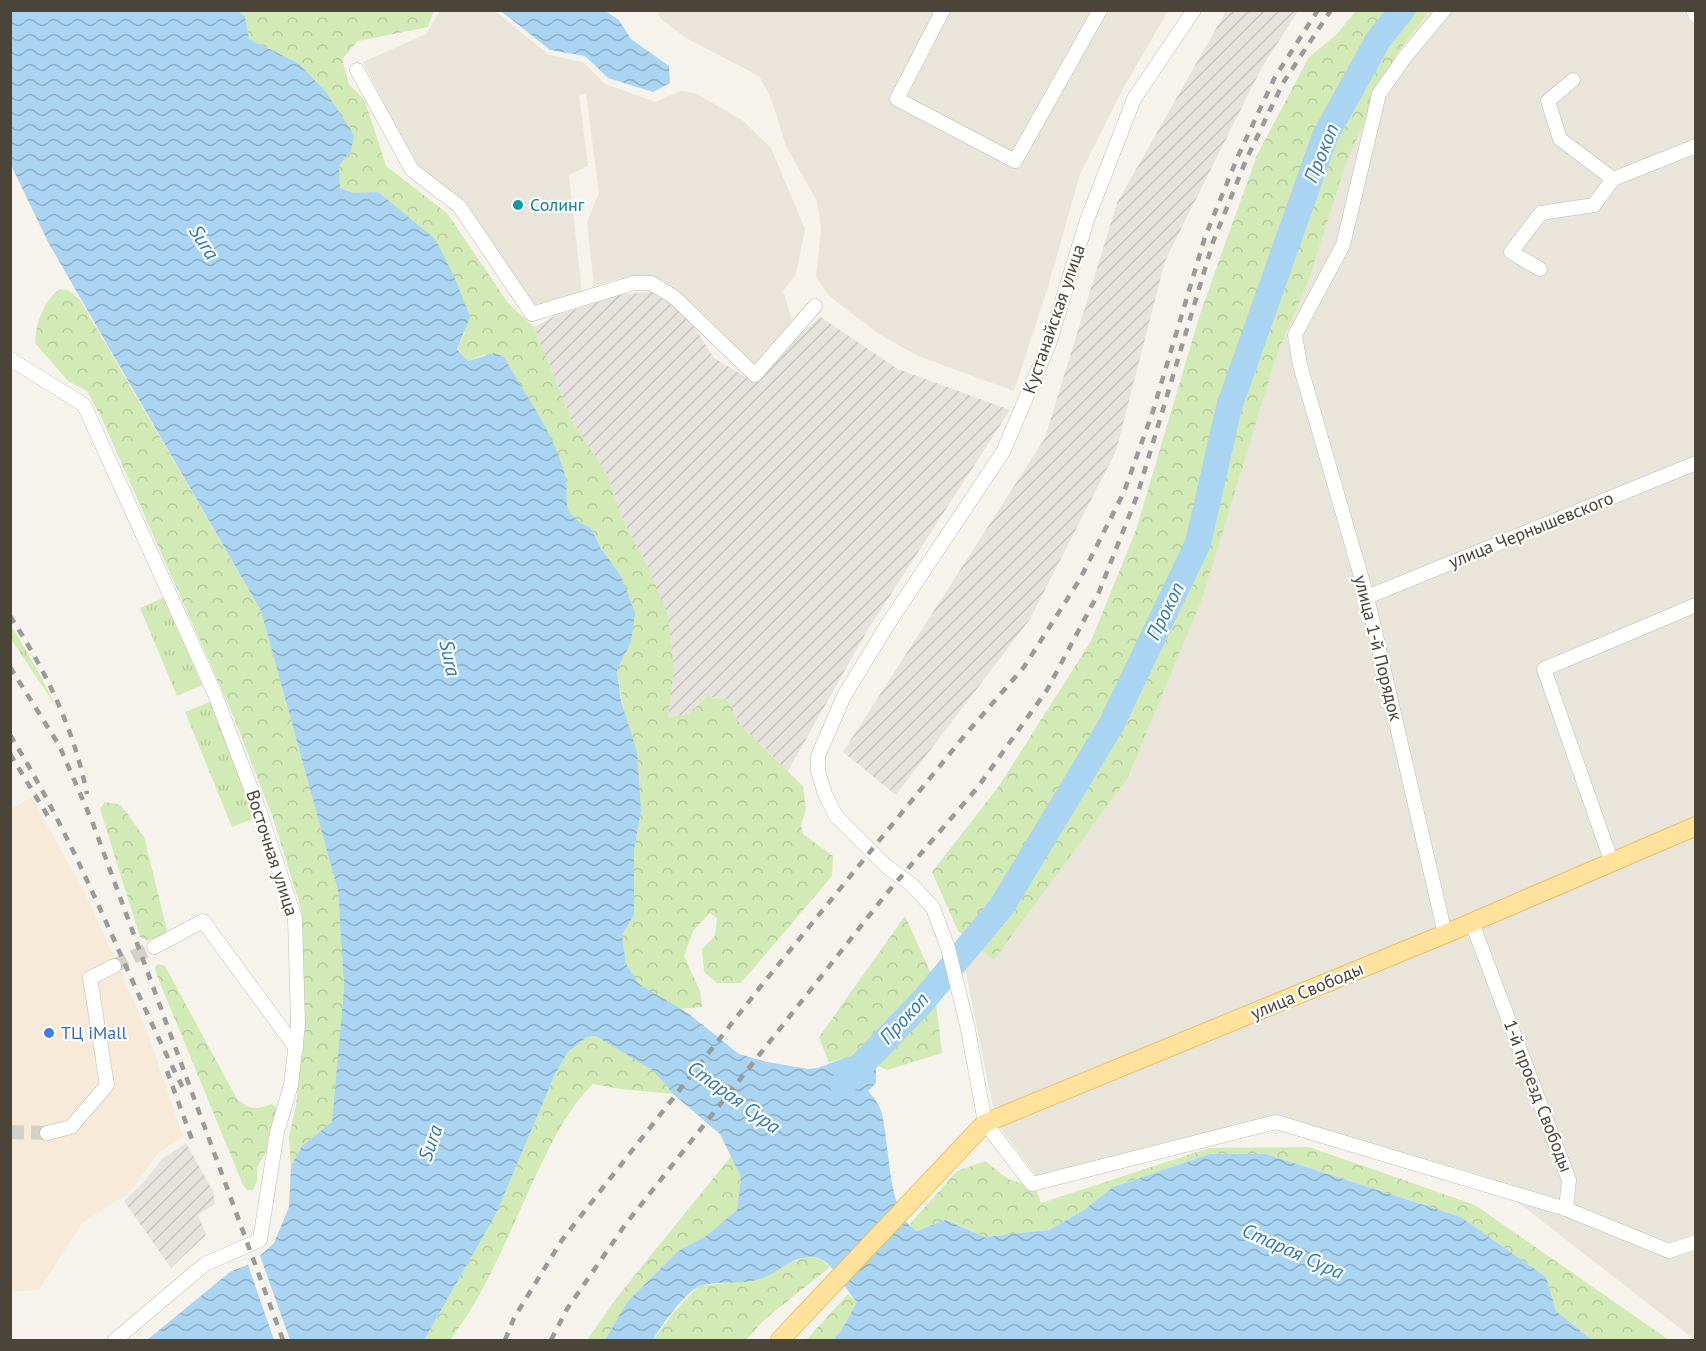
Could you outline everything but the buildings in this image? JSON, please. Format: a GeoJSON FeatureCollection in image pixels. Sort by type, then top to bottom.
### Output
{"type":"FeatureCollection","features":[{"type":"Feature","properties":{"kind":"main road","name":"улица Свободы"},"geometry":{"type":"LineString","coordinates":[[780,1341],[933,1175],[985,1123],[1472,923],[1695,826]]}},
{"type":"Feature","properties":{"kind":"street"},"geometry":{"type":"LineString","coordinates":[[943,10],[897,99],[1015,161],[1100,10]]}},
{"type":"Feature","properties":{"kind":"street","name":"Кустанайская улица"},"geometry":{"type":"LineString","coordinates":[[985,1123],[956,979],[948,948],[933,908],[912,885],[886,866],[836,816],[825,794],[818,771],[823,743],[844,696],[1003,452],[1049,344],[1087,220],[1134,99],[1194,10]]}},
{"type":"Feature","properties":{"kind":"street","name":"улица 1-й Порядок"},"geometry":{"type":"LineString","coordinates":[[1444,10],[1405,57],[1379,94],[1343,245],[1295,335],[1300,365],[1367,597],[1445,934]]}},
{"type":"Feature","properties":{"kind":"street"},"geometry":{"type":"LineString","coordinates":[[1694,10],[1695,16]]}},
{"type":"Feature","properties":{"kind":"street"},"geometry":{"type":"LineString","coordinates":[[357,70],[412,170],[459,206],[532,314],[634,283],[651,283],[674,297],[755,375],[815,306]]}},
{"type":"Feature","properties":{"kind":"street"},"geometry":{"type":"LineString","coordinates":[[1573,80],[1548,101],[1560,139],[1613,179]]}},
{"type":"Feature","properties":{"kind":"street"},"geometry":{"type":"LineString","coordinates":[[1540,269],[1511,252],[1541,213],[1594,205],[1613,179],[1695,146]]}},
{"type":"Feature","properties":{"kind":"street","name":"Восточная улица"},"geometry":{"type":"LineString","coordinates":[[10,359],[84,405],[214,693],[258,807],[295,918],[298,1025],[296,1048],[291,1085],[277,1132],[260,1240],[205,1264],[115,1341]]}},
{"type":"Feature","properties":{"kind":"street","name":"улица Чернышевского"},"geometry":{"type":"LineString","coordinates":[[1367,597],[1695,463]]}},
{"type":"Feature","properties":{"kind":"street"},"geometry":{"type":"LineString","coordinates":[[1612,862],[1544,669],[1695,605]]}},
{"type":"Feature","properties":{"kind":"street"},"geometry":{"type":"LineString","coordinates":[[154,947],[203,921],[296,1048]]}},
{"type":"Feature","properties":{"kind":"street","name":"1-й проезд Свободы"},"geometry":{"type":"LineString","coordinates":[[1472,923],[1569,1180],[1566,1209]]}},
{"type":"Feature","properties":{"kind":"street"},"geometry":{"type":"LineString","coordinates":[[47,1132],[71,1127],[107,1084],[90,978],[114,966]]}},
{"type":"Feature","properties":{"kind":"street"},"geometry":{"type":"LineString","coordinates":[[985,1123],[1032,1184],[1276,1122],[1566,1209],[1669,1251],[1695,1242]]}},
{"type":"Feature","properties":{"kind":"shaded area"},"geometry":{"type":"Polygon","coordinates":[[[440,11],[495,11],[549,55],[583,62],[605,84],[656,102],[680,91],[695,93],[742,120],[771,148],[805,229],[796,274],[783,291],[793,323],[754,365],[699,310],[662,280],[630,276],[594,286],[587,222],[599,193],[586,93],[579,95],[588,166],[569,175],[582,292],[530,307],[464,201],[418,165],[363,62],[426,34],[440,11]]]}},
{"type":"Feature","properties":{"kind":"shaded area"},"geometry":{"type":"Polygon","coordinates":[[[657,11],[1168,11],[1124,87],[1080,174],[1048,287],[1014,391],[918,356],[879,334],[829,296],[816,277],[821,229],[817,201],[786,146],[771,98],[759,76],[686,38],[660,18],[657,11]]]}},
{"type":"Feature","properties":{"kind":"shaded area"},"geometry":{"type":"Polygon","coordinates":[[[1226,11],[1298,11],[1261,69],[1165,261],[1116,451],[1030,619],[896,795],[843,752],[1045,438],[1117,203],[1226,11]]]}},
{"type":"Feature","properties":{"kind":"shaded area"},"geometry":{"type":"Polygon","coordinates":[[[1429,11],[1695,11],[1695,1340],[1484,1176],[1275,1116],[1037,1177],[1001,1129],[992,1102],[964,964],[1149,704],[1363,102],[1429,11]]]}},
{"type":"Feature","properties":{"kind":"shaded area"},"geometry":{"type":"Polygon","coordinates":[[[656,291],[691,322],[714,358],[756,383],[783,350],[820,317],[898,369],[1010,410],[867,631],[788,771],[741,726],[727,699],[707,697],[688,714],[668,717],[669,701],[648,568],[622,518],[609,478],[571,419],[534,327],[555,316],[619,295],[656,291]]]}},
{"type":"Feature","properties":{"kind":"shaded area"},"geometry":{"type":"Polygon","coordinates":[[[31,797],[84,891],[146,1028],[183,1137],[159,1152],[130,1192],[82,1223],[39,1290],[11,1292],[10,810],[31,797]]]}},
{"type":"Feature","properties":{"kind":"shaded area"},"geometry":{"type":"Polygon","coordinates":[[[186,1143],[213,1191],[215,1204],[198,1215],[206,1235],[171,1268],[124,1201],[144,1182],[162,1159],[186,1143]]]}},
{"type":"Feature","properties":{"kind":"green space"},"geometry":{"type":"Polygon","coordinates":[[[434,10],[428,27],[358,41],[342,59],[349,84],[365,101],[386,166],[447,213],[508,303],[534,327],[571,419],[609,478],[622,518],[648,568],[667,612],[674,668],[668,717],[688,714],[707,697],[727,699],[741,726],[803,786],[806,810],[801,825],[803,834],[833,856],[832,876],[741,983],[717,983],[704,972],[702,949],[715,936],[717,918],[710,913],[693,931],[684,956],[700,991],[702,1007],[678,1009],[639,984],[626,964],[622,935],[634,915],[634,850],[641,811],[617,670],[631,642],[621,576],[600,547],[591,528],[576,522],[565,507],[565,476],[504,357],[483,355],[468,361],[457,348],[465,333],[378,192],[353,193],[339,188],[339,166],[351,151],[298,63],[249,39],[245,18],[239,11],[434,10]]]}},
{"type":"Feature","properties":{"kind":"green space"},"geometry":{"type":"Polygon","coordinates":[[[1356,11],[1429,11],[1397,54],[1347,160],[1308,282],[1278,351],[1202,599],[1128,777],[994,960],[958,931],[932,872],[999,786],[1091,641],[1136,530],[1200,314],[1257,155],[1309,57],[1336,35],[1356,11]]]}},
{"type":"Feature","properties":{"kind":"green space"},"geometry":{"type":"Polygon","coordinates":[[[59,289],[68,290],[80,300],[261,611],[338,891],[344,988],[332,1123],[302,1146],[291,1166],[289,1137],[296,1106],[305,1009],[301,909],[273,818],[235,720],[102,419],[87,391],[68,381],[35,343],[41,313],[59,289]]]}},
{"type":"Feature","properties":{"kind":"green space"},"geometry":{"type":"Polygon","coordinates":[[[165,597],[202,685],[177,696],[140,608],[165,597]]]}},
{"type":"Feature","properties":{"kind":"green space"},"geometry":{"type":"Polygon","coordinates":[[[11,625],[39,673],[57,708],[11,639],[11,625]]]}},
{"type":"Feature","properties":{"kind":"green space"},"geometry":{"type":"Polygon","coordinates":[[[210,702],[257,817],[232,827],[185,712],[210,702]]]}},
{"type":"Feature","properties":{"kind":"green space"},"geometry":{"type":"Polygon","coordinates":[[[105,802],[121,805],[144,837],[167,930],[161,938],[146,940],[140,937],[100,809],[105,802]]]}},
{"type":"Feature","properties":{"kind":"green space"},"geometry":{"type":"Polygon","coordinates":[[[905,916],[933,978],[942,1053],[887,1070],[859,1057],[848,1057],[829,1063],[819,1037],[905,916]]]}},
{"type":"Feature","properties":{"kind":"green space"},"geometry":{"type":"Polygon","coordinates":[[[158,964],[165,966],[237,1099],[253,1108],[271,1104],[276,1107],[276,1117],[267,1149],[257,1168],[257,1181],[253,1190],[247,1190],[243,1185],[156,973],[155,967],[158,964]]]}},
{"type":"Feature","properties":{"kind":"green space"},"geometry":{"type":"Polygon","coordinates":[[[596,1036],[655,1072],[673,1094],[593,1084],[583,1094],[560,1128],[497,1261],[463,1321],[450,1340],[424,1340],[496,1214],[555,1074],[568,1052],[587,1037],[596,1036]]]}},
{"type":"Feature","properties":{"kind":"green space"},"geometry":{"type":"Polygon","coordinates":[[[1309,1147],[1475,1205],[1669,1340],[1592,1340],[1556,1311],[1546,1277],[1461,1217],[1266,1154],[1210,1154],[1113,1187],[1084,1210],[1049,1230],[985,1237],[947,1220],[917,1231],[908,1226],[957,1171],[985,1161],[1008,1179],[1036,1188],[1041,1203],[1209,1148],[1309,1147]]]}},
{"type":"Feature","properties":{"kind":"green space"},"geometry":{"type":"Polygon","coordinates":[[[732,1155],[741,1177],[737,1210],[706,1236],[678,1251],[627,1302],[605,1340],[587,1340],[618,1296],[732,1155]]]}},
{"type":"Feature","properties":{"kind":"green space"},"geometry":{"type":"Polygon","coordinates":[[[807,1256],[820,1259],[830,1267],[765,1319],[746,1340],[653,1340],[674,1312],[699,1286],[761,1279],[773,1270],[807,1256]]]}},
{"type":"Feature","properties":{"kind":"green space"},"geometry":{"type":"Polygon","coordinates":[[[848,1294],[857,1302],[841,1331],[833,1340],[806,1340],[848,1294]]]}},
{"type":"Feature","properties":{"kind":"water"},"geometry":{"type":"Polygon","coordinates":[[[11,11],[239,11],[245,17],[249,39],[298,63],[326,92],[354,135],[351,151],[339,166],[340,188],[353,193],[378,192],[435,239],[454,276],[470,317],[457,349],[468,361],[494,353],[504,357],[553,442],[564,472],[569,511],[580,522],[591,528],[600,547],[621,576],[635,613],[631,642],[617,670],[621,701],[637,752],[641,811],[634,850],[634,915],[622,935],[626,964],[639,984],[689,1014],[739,1054],[767,1062],[808,1069],[818,1068],[847,1057],[861,1056],[876,1068],[876,1083],[868,1091],[881,1111],[891,1177],[900,1210],[907,1222],[917,1231],[946,1220],[985,1237],[1049,1230],[1084,1210],[1113,1187],[1210,1154],[1266,1154],[1461,1217],[1546,1277],[1556,1311],[1592,1340],[833,1340],[841,1331],[857,1302],[824,1261],[810,1257],[795,1260],[760,1279],[700,1286],[688,1294],[674,1310],[653,1340],[605,1340],[627,1302],[678,1251],[706,1236],[737,1210],[741,1177],[720,1134],[673,1094],[655,1072],[596,1036],[587,1037],[568,1052],[555,1074],[496,1214],[424,1340],[147,1340],[230,1272],[252,1263],[274,1243],[289,1207],[291,1166],[302,1146],[332,1122],[344,988],[338,891],[261,611],[48,242],[11,165],[11,11]]]}},
{"type":"Feature","properties":{"kind":"water"},"geometry":{"type":"Polygon","coordinates":[[[501,11],[605,11],[619,20],[631,39],[669,66],[670,83],[653,92],[608,78],[585,56],[550,50],[501,11]]]}},
{"type":"Feature","properties":{"kind":"pier"},"geometry":{"type":"Polygon","coordinates":[[[259,1253],[290,1340],[274,1340],[247,1262],[259,1253]]]}},
{"type":"Feature","properties":{"kind":"waterway","name":"Прокоп"},"geometry":{"type":"LineString","coordinates":[[843,1084],[923,1001],[1002,906],[1111,725],[1198,543],[1229,407],[1325,136],[1378,40],[1402,10]]}},
{"type":"Feature","properties":{"kind":"tunnel"},"geometry":{"type":"LineString","coordinates":[[114,966],[154,947]]}},
{"type":"Feature","properties":{"kind":"tunnel"},"geometry":{"type":"LineString","coordinates":[[10,1132],[47,1133]]}},
{"type":"Feature","properties":{"kind":"railway"},"geometry":{"type":"LineString","coordinates":[[505,1340],[514,1318],[562,1240],[761,986],[965,735],[1024,667],[1080,579],[1124,492],[1153,411],[1205,237],[1238,156],[1275,77],[1318,10]]}},
{"type":"Feature","properties":{"kind":"railway"},"geometry":{"type":"LineString","coordinates":[[551,1340],[567,1309],[625,1225],[887,893],[978,787],[1047,690],[1099,592],[1137,496],[1213,242],[1246,160],[1283,83],[1331,10]]}},
{"type":"Feature","properties":{"kind":"railway"},"geometry":{"type":"LineString","coordinates":[[10,616],[47,679],[57,701],[75,747],[87,794]]}},
{"type":"Feature","properties":{"kind":"railway"},"geometry":{"type":"LineString","coordinates":[[10,667],[59,745],[92,821],[283,1340]]}},
{"type":"Feature","properties":{"kind":"railway"},"geometry":{"type":"LineString","coordinates":[[10,735],[80,865],[183,1088]]}},
{"type":"Feature","properties":{"kind":"railway"},"geometry":{"type":"LineString","coordinates":[[10,754],[49,818]]}},
{"type":"Feature","properties":{"kind":"railway"},"geometry":{"type":"LineString","coordinates":[[167,1071],[194,1145]]}},
{"type":"Feature","properties":{"kind":"place","name":"Солинг"},"geometry":{"type":"Point","coordinates":[518,205]}},
{"type":"Feature","properties":{"kind":"place","name":"ТЦ iMall"},"geometry":{"type":"Point","coordinates":[49,1033]}},
{"type":"Feature","properties":{"kind":"water label","name":"Sura"},"geometry":{"type":"Point","coordinates":[204,242]}},
{"type":"Feature","properties":{"kind":"water label","name":"Sura"},"geometry":{"type":"Point","coordinates":[450,658]}},
{"type":"Feature","properties":{"kind":"water label","name":"Старая Сура"},"geometry":{"type":"Point","coordinates":[734,1097]}},
{"type":"Feature","properties":{"kind":"water label","name":"Sura"},"geometry":{"type":"Point","coordinates":[430,1143]}},
{"type":"Feature","properties":{"kind":"water label","name":"Старая Сура"},"geometry":{"type":"Point","coordinates":[1293,1251]}}]}
